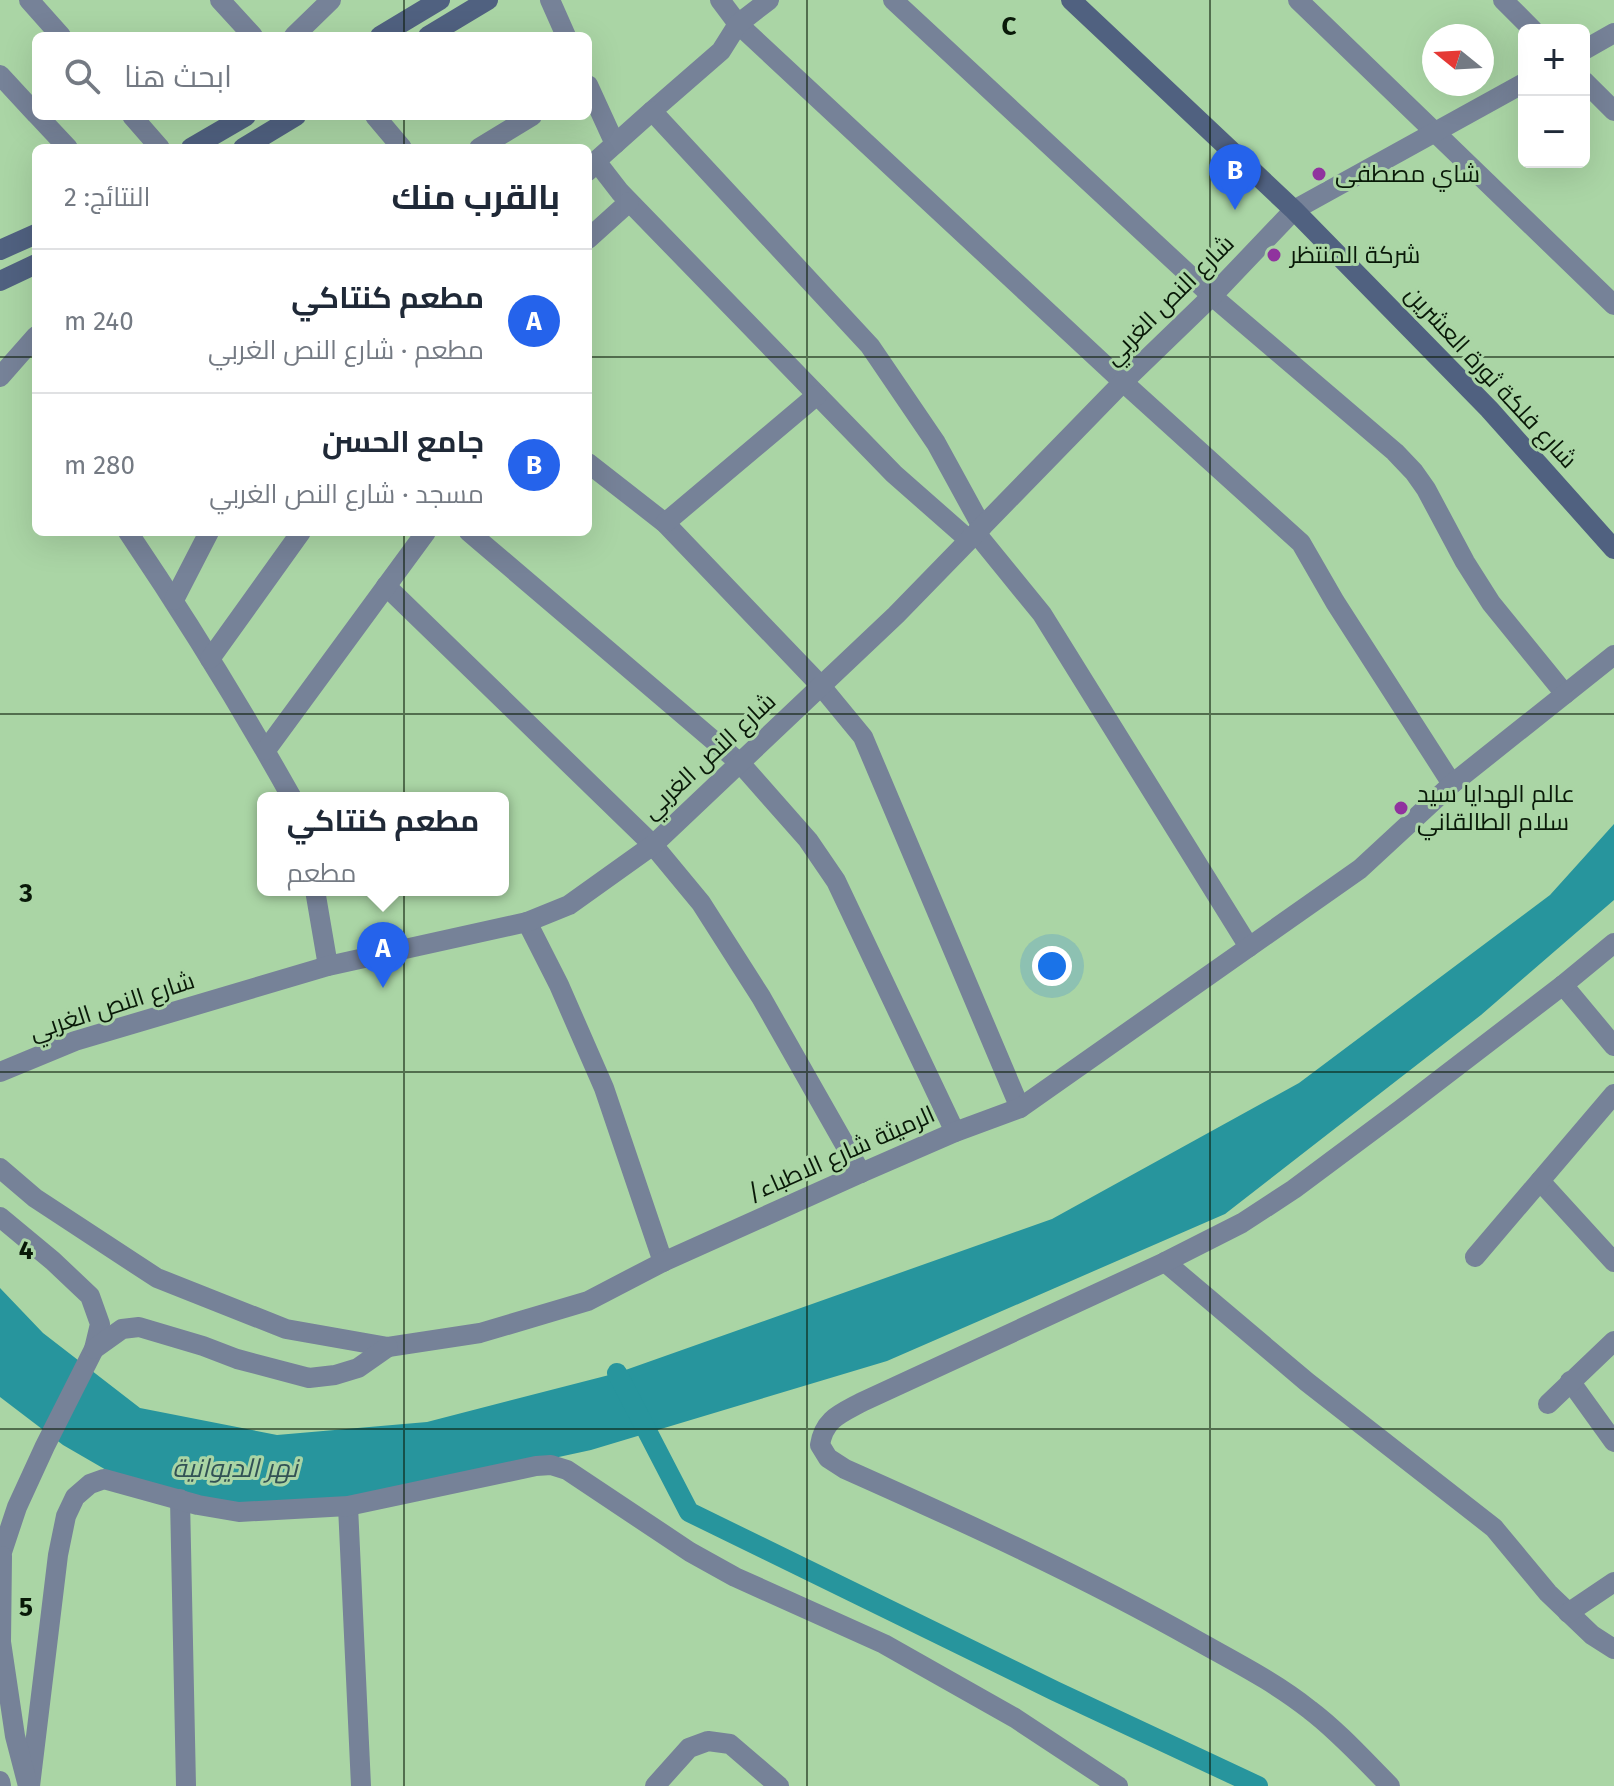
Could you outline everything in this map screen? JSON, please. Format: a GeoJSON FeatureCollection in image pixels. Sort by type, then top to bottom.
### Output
{"type":"FeatureCollection","features":[{"type":"Feature","properties":{"kind":"main road"},"geometry":{"type":"LineString","coordinates":[[387,32],[440,0]]}},
{"type":"Feature","properties":{"kind":"main road"},"geometry":{"type":"LineString","coordinates":[[435,32],[488,0]]}},
{"type":"Feature","properties":{"kind":"main road","name":"شارع فلكة ثورة العشرين"},"geometry":{"type":"LineString","coordinates":[[1071,0],[1294,210],[1489,409],[1614,549]]}},
{"type":"Feature","properties":{"kind":"main road"},"geometry":{"type":"LineString","coordinates":[[198,144],[239,120]]}},
{"type":"Feature","properties":{"kind":"main road"},"geometry":{"type":"LineString","coordinates":[[250,144],[289,120]]}},
{"type":"Feature","properties":{"kind":"main road"},"geometry":{"type":"LineString","coordinates":[[0,250],[32,236]]}},
{"type":"Feature","properties":{"kind":"main road"},"geometry":{"type":"LineString","coordinates":[[0,281],[32,266]]}},
{"type":"Feature","properties":{"kind":"street"},"geometry":{"type":"LineString","coordinates":[[29,0],[57,32]]}},
{"type":"Feature","properties":{"kind":"street"},"geometry":{"type":"LineString","coordinates":[[220,0],[249,32]]}},
{"type":"Feature","properties":{"kind":"street"},"geometry":{"type":"LineString","coordinates":[[298,32],[331,0]]}},
{"type":"Feature","properties":{"kind":"street"},"geometry":{"type":"LineString","coordinates":[[550,0],[564,32]]}},
{"type":"Feature","properties":{"kind":"street"},"geometry":{"type":"LineString","coordinates":[[720,0],[738,24],[1301,543],[1335,602],[1452,784]]}},
{"type":"Feature","properties":{"kind":"street"},"geometry":{"type":"LineString","coordinates":[[769,0],[738,24],[721,51],[592,166],[894,474],[976,533],[1042,614],[1249,947]]}},
{"type":"Feature","properties":{"kind":"street"},"geometry":{"type":"LineString","coordinates":[[893,0],[1212,296],[1395,452],[1414,472],[1491,603],[1565,694]]}},
{"type":"Feature","properties":{"kind":"street"},"geometry":{"type":"LineString","coordinates":[[1298,0],[1614,305]]}},
{"type":"Feature","properties":{"kind":"street"},"geometry":{"type":"LineString","coordinates":[[1503,0],[1527,24]]}},
{"type":"Feature","properties":{"kind":"street"},"geometry":{"type":"LineString","coordinates":[[1590,47],[1614,33]]}},
{"type":"Feature","properties":{"kind":"street"},"geometry":{"type":"LineString","coordinates":[[0,75],[32,110]]}},
{"type":"Feature","properties":{"kind":"street","name":"شارع النص الغربي"},"geometry":{"type":"LineString","coordinates":[[0,1072],[75,1041],[328,966],[527,922],[569,905],[653,845],[896,615],[1294,210],[1518,86]]}},
{"type":"Feature","properties":{"kind":"street"},"geometry":{"type":"LineString","coordinates":[[1590,87],[1614,111]]}},
{"type":"Feature","properties":{"kind":"street"},"geometry":{"type":"LineString","coordinates":[[592,94],[615,144]]}},
{"type":"Feature","properties":{"kind":"street"},"geometry":{"type":"LineString","coordinates":[[652,111],[870,346],[936,443],[976,533]]}},
{"type":"Feature","properties":{"kind":"street"},"geometry":{"type":"LineString","coordinates":[[42,120],[64,144]]}},
{"type":"Feature","properties":{"kind":"street"},"geometry":{"type":"LineString","coordinates":[[136,120],[156,144]]}},
{"type":"Feature","properties":{"kind":"street"},"geometry":{"type":"LineString","coordinates":[[210,137],[224,120]]}},
{"type":"Feature","properties":{"kind":"street"},"geometry":{"type":"LineString","coordinates":[[378,120],[399,144]]}},
{"type":"Feature","properties":{"kind":"street"},"geometry":{"type":"LineString","coordinates":[[486,144],[525,120]]}},
{"type":"Feature","properties":{"kind":"street"},"geometry":{"type":"LineString","coordinates":[[592,235],[629,202]]}},
{"type":"Feature","properties":{"kind":"street"},"geometry":{"type":"LineString","coordinates":[[0,377],[32,341]]}},
{"type":"Feature","properties":{"kind":"street"},"geometry":{"type":"LineString","coordinates":[[665,523],[817,395]]}},
{"type":"Feature","properties":{"kind":"street"},"geometry":{"type":"LineString","coordinates":[[592,466],[665,523],[821,686],[863,737],[1020,1108]]}},
{"type":"Feature","properties":{"kind":"street"},"geometry":{"type":"LineString","coordinates":[[131,536],[174,600],[289,792]]}},
{"type":"Feature","properties":{"kind":"street"},"geometry":{"type":"LineString","coordinates":[[174,600],[207,536]]}},
{"type":"Feature","properties":{"kind":"street"},"geometry":{"type":"LineString","coordinates":[[210,659],[298,536]]}},
{"type":"Feature","properties":{"kind":"street"},"geometry":{"type":"LineString","coordinates":[[266,750],[423,536]]}},
{"type":"Feature","properties":{"kind":"street"},"geometry":{"type":"LineString","coordinates":[[474,536],[740,763],[808,840],[836,881],[955,1132]]}},
{"type":"Feature","properties":{"kind":"street"},"geometry":{"type":"LineString","coordinates":[[386,586],[653,845],[701,903],[761,997],[861,1173]]}},
{"type":"Feature","properties":{"kind":"street","name":"/الرميثة شارع الاطباء"},"geometry":{"type":"LineString","coordinates":[[0,1168],[35,1198],[157,1278],[286,1329],[388,1347],[480,1333],[588,1301],[663,1262],[861,1173],[1020,1108],[1360,869],[1452,784],[1614,655]]}},
{"type":"Feature","properties":{"kind":"street"},"geometry":{"type":"LineString","coordinates":[[316,896],[328,966]]}},
{"type":"Feature","properties":{"kind":"street"},"geometry":{"type":"LineString","coordinates":[[527,922],[559,985],[604,1088],[663,1262]]}},
{"type":"Feature","properties":{"kind":"street"},"geometry":{"type":"LineString","coordinates":[[1390,1786],[1311,1711],[1277,1686],[1135,1605],[1004,1540],[845,1469],[828,1458],[820,1445],[822,1432],[832,1418],[862,1402],[1165,1262],[1242,1223],[1294,1189],[1614,943]]}},
{"type":"Feature","properties":{"kind":"street"},"geometry":{"type":"LineString","coordinates":[[1563,985],[1614,1046]]}},
{"type":"Feature","properties":{"kind":"street"},"geometry":{"type":"LineString","coordinates":[[1475,1257],[1614,1094]]}},
{"type":"Feature","properties":{"kind":"street"},"geometry":{"type":"LineString","coordinates":[[1540,1181],[1614,1262]]}},
{"type":"Feature","properties":{"kind":"street"},"geometry":{"type":"LineString","coordinates":[[0,1217],[90,1296],[100,1324],[94,1349],[17,1507],[1,1559],[1,1642],[15,1736],[29,1786]]}},
{"type":"Feature","properties":{"kind":"street"},"geometry":{"type":"LineString","coordinates":[[1165,1262],[1307,1382],[1494,1528],[1548,1593],[1592,1635],[1614,1649]]}},
{"type":"Feature","properties":{"kind":"street"},"geometry":{"type":"LineString","coordinates":[[94,1349],[122,1329],[139,1327],[237,1359],[309,1378],[358,1368],[388,1347]]}},
{"type":"Feature","properties":{"kind":"street"},"geometry":{"type":"LineString","coordinates":[[1548,1404],[1614,1341]]}},
{"type":"Feature","properties":{"kind":"street"},"geometry":{"type":"LineString","coordinates":[[1570,1381],[1614,1442]]}},
{"type":"Feature","properties":{"kind":"street"},"geometry":{"type":"LineString","coordinates":[[29,1786],[58,1555],[66,1516],[75,1497],[90,1484],[104,1479],[198,1505],[239,1512],[348,1506],[551,1465],[567,1470],[690,1552],[735,1577],[884,1644],[1015,1718],[1118,1786]]}},
{"type":"Feature","properties":{"kind":"street"},"geometry":{"type":"LineString","coordinates":[[180,1499],[186,1786]]}},
{"type":"Feature","properties":{"kind":"street"},"geometry":{"type":"LineString","coordinates":[[348,1506],[361,1786]]}},
{"type":"Feature","properties":{"kind":"street"},"geometry":{"type":"LineString","coordinates":[[1568,1613],[1614,1582]]}},
{"type":"Feature","properties":{"kind":"street"},"geometry":{"type":"LineString","coordinates":[[655,1786],[689,1748],[708,1741],[730,1744],[779,1786]]}},
{"type":"Feature","properties":{"kind":"water","name":"نهر الديوانية"},"geometry":{"type":"Polygon","coordinates":[[[1614,824],[1614,900],[1481,1015],[1225,1214],[887,1361],[591,1450],[380,1496],[233,1509],[120,1478],[63,1445],[0,1397],[0,1288],[43,1333],[140,1408],[277,1435],[427,1422],[617,1373],[1052,1219],[1299,1083],[1550,895],[1614,824]]]}},
{"type":"Feature","properties":{"kind":"waterway"},"geometry":{"type":"LineString","coordinates":[[617,1373],[689,1512],[1055,1691],[1258,1786]]}},
{"type":"Feature","properties":{"kind":"place","name":"شاي مصطفى"},"geometry":{"type":"Point","coordinates":[1319,174]}},
{"type":"Feature","properties":{"kind":"place","name":"جامع الحسن"},"geometry":{"type":"Point","coordinates":[1235,210]}},
{"type":"Feature","properties":{"kind":"place","name":"شركة المنتظر"},"geometry":{"type":"Point","coordinates":[1274,255]}},
{"type":"Feature","properties":{"kind":"place","name":"عالم الهدايا سيد سلام الطالقاني"},"geometry":{"type":"Point","coordinates":[1401,808]}},
{"type":"Feature","properties":{"kind":"place","name":"مطعم كنتاكي"},"geometry":{"type":"Point","coordinates":[383,988]}}]}
